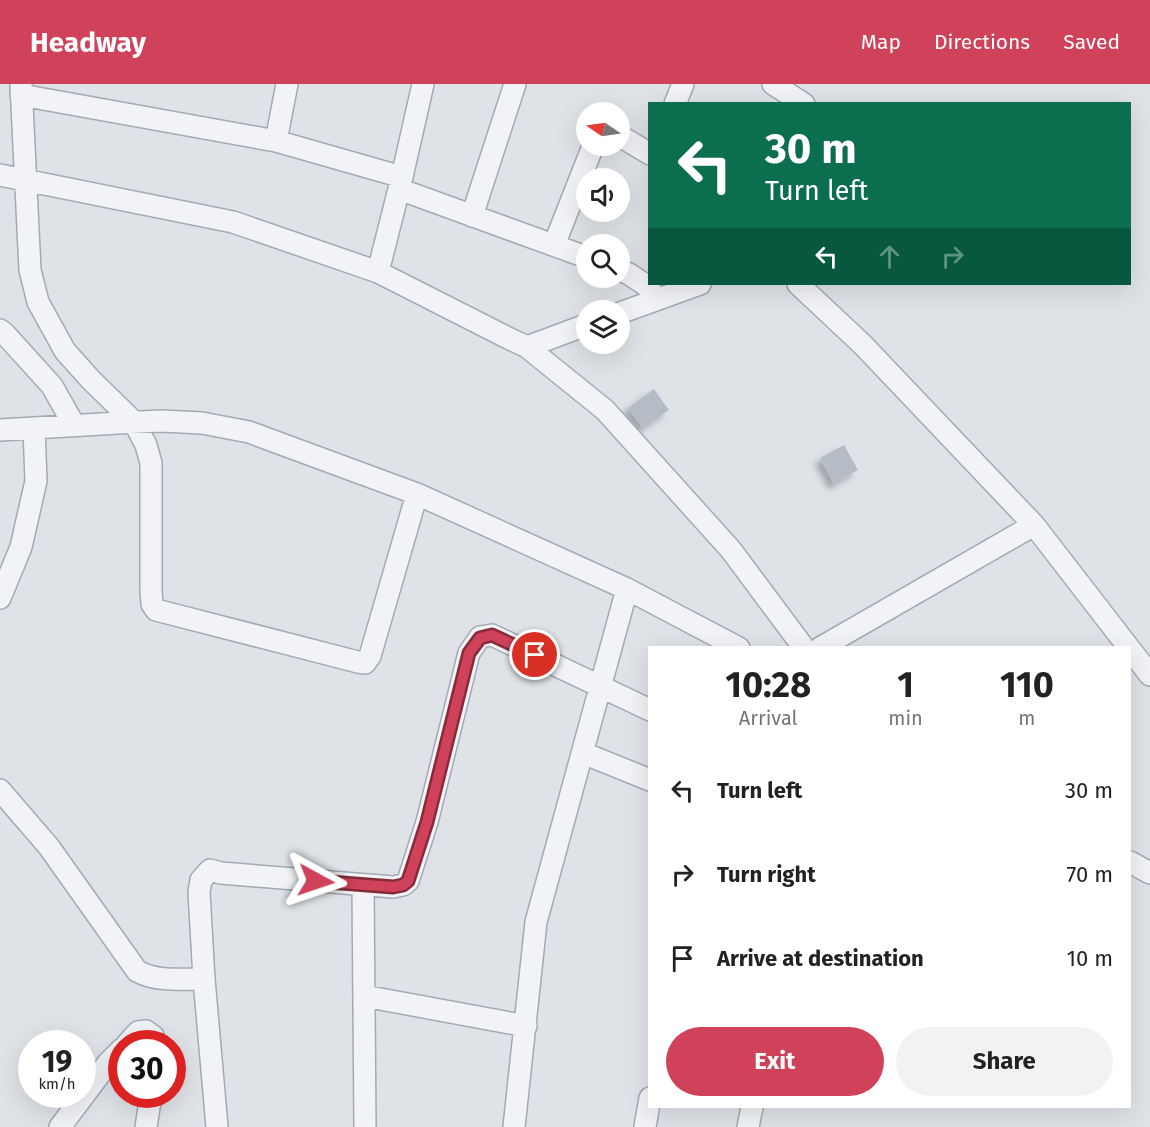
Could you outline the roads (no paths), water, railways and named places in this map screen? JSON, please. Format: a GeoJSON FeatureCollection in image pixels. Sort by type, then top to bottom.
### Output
{"type":"FeatureCollection","features":[{"type":"Feature","properties":{"kind":"street"},"geometry":{"type":"LineString","coordinates":[[276,141],[286,84]]}},
{"type":"Feature","properties":{"kind":"street"},"geometry":{"type":"LineString","coordinates":[[378,272],[423,84]]}},
{"type":"Feature","properties":{"kind":"street"},"geometry":{"type":"LineString","coordinates":[[472,216],[515,84]]}},
{"type":"Feature","properties":{"kind":"street"},"geometry":{"type":"LineString","coordinates":[[676,102],[683,84]]}},
{"type":"Feature","properties":{"kind":"street"},"geometry":{"type":"LineString","coordinates":[[773,84],[803,102]]}},
{"type":"Feature","properties":{"kind":"street"},"geometry":{"type":"LineString","coordinates":[[796,84],[805,102]]}},
{"type":"Feature","properties":{"kind":"street"},"geometry":{"type":"LineString","coordinates":[[417,494],[370,656],[365,663],[156,610],[152,604],[151,590],[152,464],[146,445],[65,351],[38,303],[30,270],[16,178],[21,90],[276,141],[401,183],[472,216],[576,253]]}},
{"type":"Feature","properties":{"kind":"street"},"geometry":{"type":"LineString","coordinates":[[630,142],[648,153]]}},
{"type":"Feature","properties":{"kind":"street"},"geometry":{"type":"LineString","coordinates":[[554,245],[589,156]]}},
{"type":"Feature","properties":{"kind":"street"},"geometry":{"type":"LineString","coordinates":[[16,178],[233,222],[378,272],[527,347],[605,410],[731,550],[803,646]]}},
{"type":"Feature","properties":{"kind":"street"},"geometry":{"type":"LineString","coordinates":[[630,275],[647,286],[656,300]]}},
{"type":"Feature","properties":{"kind":"street"},"geometry":{"type":"LineString","coordinates":[[630,309],[696,285]]}},
{"type":"Feature","properties":{"kind":"street"},"geometry":{"type":"LineString","coordinates":[[799,285],[863,345],[1034,525],[1128,646]]}},
{"type":"Feature","properties":{"kind":"street"},"geometry":{"type":"LineString","coordinates":[[527,347],[576,329]]}},
{"type":"Feature","properties":{"kind":"street"},"geometry":{"type":"LineString","coordinates":[[0,330],[52,386],[80,425]]}},
{"type":"Feature","properties":{"kind":"street"},"geometry":{"type":"LineString","coordinates":[[0,430],[126,422],[202,423],[249,432],[417,494],[627,589],[735,646]]}},
{"type":"Feature","properties":{"kind":"street"},"geometry":{"type":"LineString","coordinates":[[0,598],[21,547],[36,481],[34,428]]}},
{"type":"Feature","properties":{"kind":"street"},"geometry":{"type":"LineString","coordinates":[[823,646],[1034,525]]}},
{"type":"Feature","properties":{"kind":"street"},"geometry":{"type":"LineString","coordinates":[[514,1127],[536,922],[627,589]]}},
{"type":"Feature","properties":{"kind":"street"},"geometry":{"type":"LineString","coordinates":[[217,1127],[196,979],[199,892],[201,880],[210,870],[221,873],[393,887],[403,885],[408,881],[419,852],[469,653],[480,638],[492,635],[648,709]]}},
{"type":"Feature","properties":{"kind":"street"},"geometry":{"type":"LineString","coordinates":[[1131,650],[1150,675]]}},
{"type":"Feature","properties":{"kind":"street"},"geometry":{"type":"LineString","coordinates":[[583,753],[648,779]]}},
{"type":"Feature","properties":{"kind":"street"},"geometry":{"type":"LineString","coordinates":[[0,790],[49,848],[137,971],[146,977],[196,979]]}},
{"type":"Feature","properties":{"kind":"street"},"geometry":{"type":"LineString","coordinates":[[1131,863],[1150,873]]}},
{"type":"Feature","properties":{"kind":"street"},"geometry":{"type":"LineString","coordinates":[[363,885],[365,1127]]}},
{"type":"Feature","properties":{"kind":"street"},"geometry":{"type":"LineString","coordinates":[[364,996],[526,1026]]}},
{"type":"Feature","properties":{"kind":"street"},"geometry":{"type":"LineString","coordinates":[[60,1127],[108,1063]]}},
{"type":"Feature","properties":{"kind":"street"},"geometry":{"type":"LineString","coordinates":[[146,1127],[149,1108]]}},
{"type":"Feature","properties":{"kind":"street"},"geometry":{"type":"LineString","coordinates":[[645,1127],[648,1108]]}},
{"type":"Feature","properties":{"kind":"street"},"geometry":{"type":"LineString","coordinates":[[748,1127],[752,1108]]}}]}
